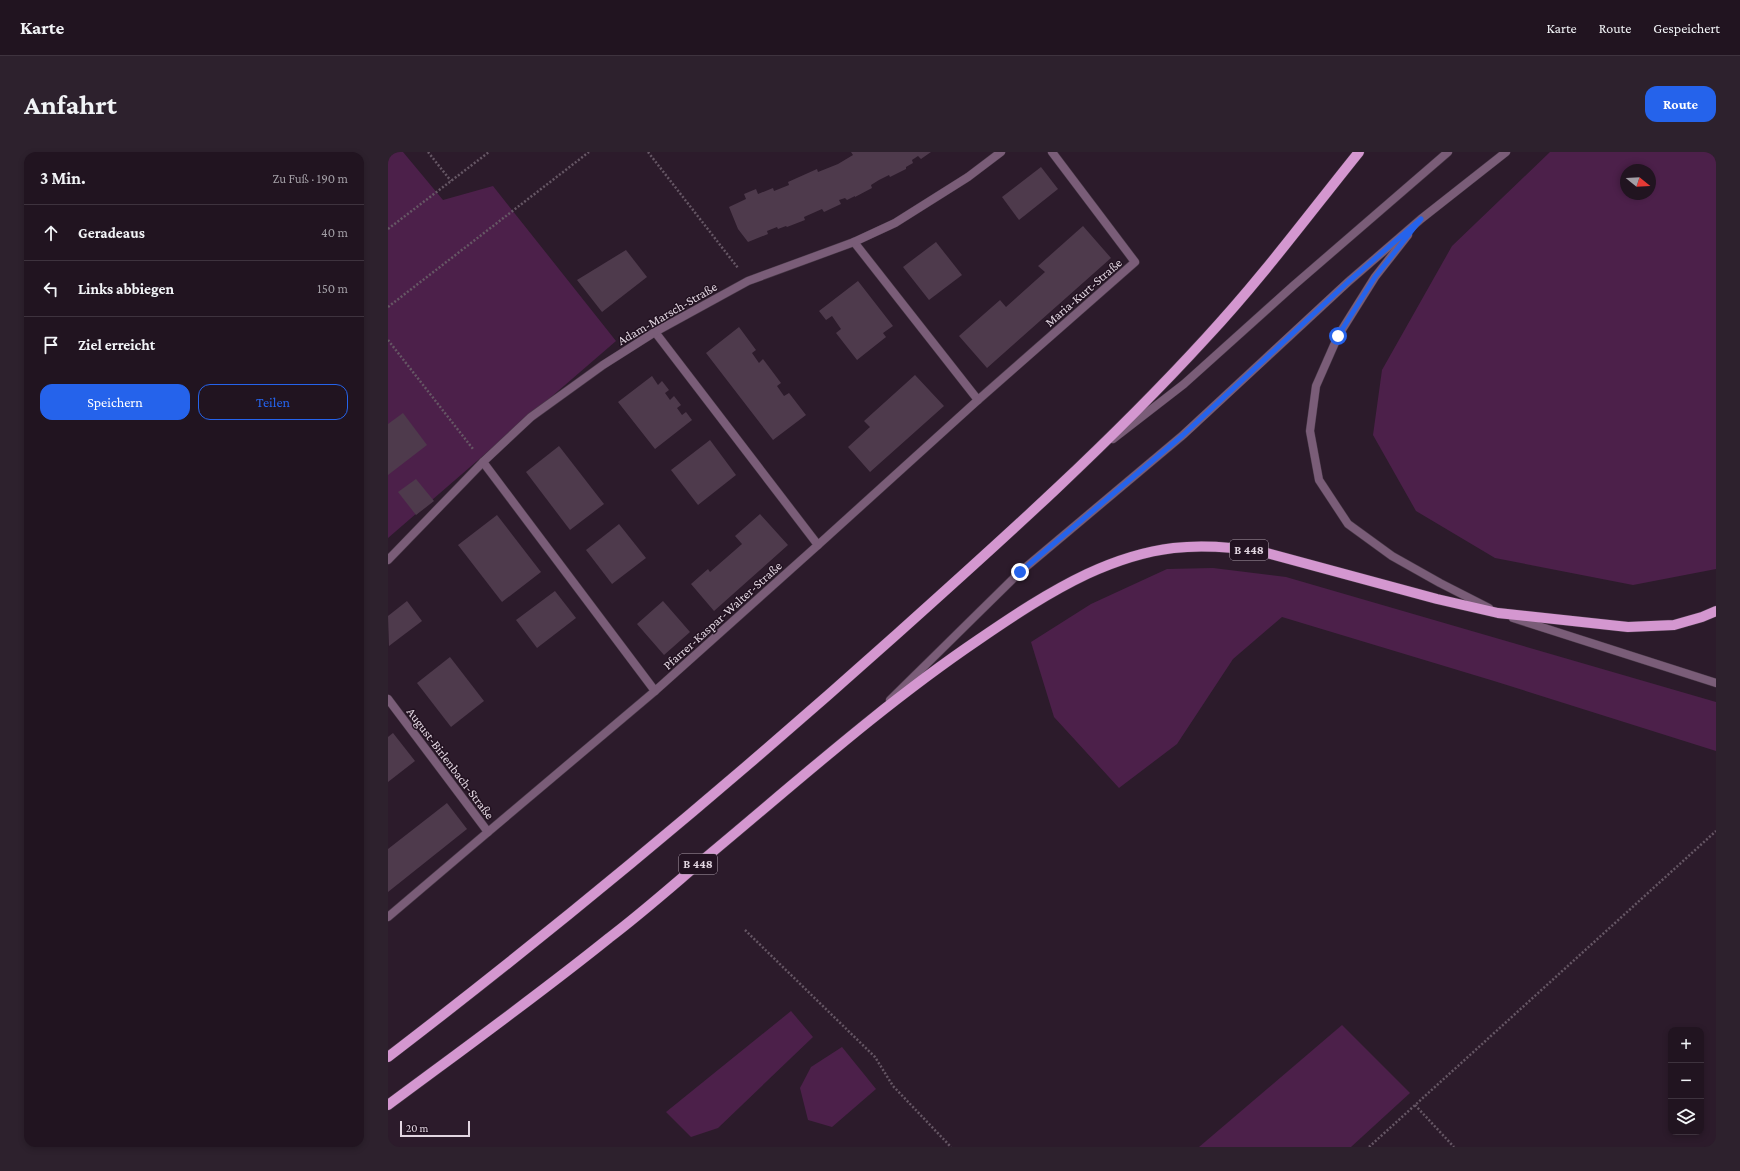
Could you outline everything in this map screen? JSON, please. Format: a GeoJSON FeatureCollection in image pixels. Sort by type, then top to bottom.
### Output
{"type":"FeatureCollection","features":[{"type":"Feature","properties":{"kind":"main road"},"geometry":{"type":"LineString","coordinates":[[388,1057],[554,927],[649,850],[834,690],[993,548],[1085,462],[1167,380],[1213,331],[1359,152]]}},
{"type":"Feature","properties":{"kind":"main road","name":"B 448"},"geometry":{"type":"LineString","coordinates":[[388,1105],[610,938],[866,723],[939,666],[1022,610],[1087,574],[1126,559],[1158,550],[1187,546],[1215,546],[1263,552],[1498,613],[1628,627],[1674,624],[1702,617],[1716,611]]}},
{"type":"Feature","properties":{"kind":"street","name":"Adam-Marsch-Straße"},"geometry":{"type":"LineString","coordinates":[[388,560],[483,462],[531,417],[603,365],[655,332],[748,281],[854,242],[895,223],[968,177],[1001,152]]}},
{"type":"Feature","properties":{"kind":"street","name":"Maria-Kurt-Straße"},"geometry":{"type":"LineString","coordinates":[[818,545],[978,400],[1135,262],[1052,152]]}},
{"type":"Feature","properties":{"kind":"street"},"geometry":{"type":"LineString","coordinates":[[1085,462],[1184,384],[1293,286],[1448,152]]}},
{"type":"Feature","properties":{"kind":"street"},"geometry":{"type":"LineString","coordinates":[[866,723],[1020,572],[1183,435],[1348,282],[1421,219],[1506,152]]}},
{"type":"Feature","properties":{"kind":"street"},"geometry":{"type":"LineString","coordinates":[[1421,219],[1370,284],[1338,336],[1316,386],[1310,431],[1319,480],[1348,524],[1392,556],[1498,613],[1716,683]]}},
{"type":"Feature","properties":{"kind":"street"},"geometry":{"type":"LineString","coordinates":[[854,242],[978,400]]}},
{"type":"Feature","properties":{"kind":"street"},"geometry":{"type":"LineString","coordinates":[[655,332],[818,545]]}},
{"type":"Feature","properties":{"kind":"street"},"geometry":{"type":"LineString","coordinates":[[483,462],[655,691]]}},
{"type":"Feature","properties":{"kind":"street","name":"Pfarrer-Kaspar-Walter-Straße"},"geometry":{"type":"LineString","coordinates":[[488,832],[655,691],[818,545]]}},
{"type":"Feature","properties":{"kind":"street","name":"August-Birlenbach-Straße"},"geometry":{"type":"LineString","coordinates":[[388,699],[488,832],[388,917]]}},
{"type":"Feature","properties":{"kind":"path"},"geometry":{"type":"LineString","coordinates":[[428,152],[451,181]]}},
{"type":"Feature","properties":{"kind":"path"},"geometry":{"type":"LineString","coordinates":[[388,229],[488,152]]}},
{"type":"Feature","properties":{"kind":"path"},"geometry":{"type":"LineString","coordinates":[[388,307],[589,152]]}},
{"type":"Feature","properties":{"kind":"path"},"geometry":{"type":"LineString","coordinates":[[648,152],[748,281]]}},
{"type":"Feature","properties":{"kind":"path"},"geometry":{"type":"LineString","coordinates":[[388,340],[483,462]]}},
{"type":"Feature","properties":{"kind":"path"},"geometry":{"type":"LineString","coordinates":[[1369,1147],[1716,831]]}},
{"type":"Feature","properties":{"kind":"path"},"geometry":{"type":"LineString","coordinates":[[744,930],[875,1057],[893,1086],[951,1147]]}},
{"type":"Feature","properties":{"kind":"path"},"geometry":{"type":"LineString","coordinates":[[1415,1105],[1454,1147]]}},
{"type":"Feature","properties":{"kind":"shaded area"},"geometry":{"type":"Polygon","coordinates":[[[388,152],[403,152],[443,200],[493,186],[616,341],[388,538],[388,152]]]}},
{"type":"Feature","properties":{"kind":"shaded area"},"geometry":{"type":"Polygon","coordinates":[[[1550,152],[1716,152],[1716,569],[1633,585],[1495,558],[1416,511],[1373,435],[1382,370],[1452,246],[1550,152]]]}},
{"type":"Feature","properties":{"kind":"shaded area"},"geometry":{"type":"Polygon","coordinates":[[[1213,568],[1286,577],[1716,702],[1716,751],[1494,681],[1282,617],[1233,659],[1177,744],[1119,788],[1054,717],[1031,642],[1091,604],[1167,569],[1213,568]]]}},
{"type":"Feature","properties":{"kind":"shaded area"},"geometry":{"type":"Polygon","coordinates":[[[791,1011],[813,1037],[718,1128],[691,1137],[666,1112],[791,1011]]]}},
{"type":"Feature","properties":{"kind":"shaded area"},"geometry":{"type":"Polygon","coordinates":[[[1342,1025],[1410,1093],[1351,1147],[1199,1147],[1342,1025]]]}},
{"type":"Feature","properties":{"kind":"shaded area"},"geometry":{"type":"Polygon","coordinates":[[[842,1047],[876,1089],[832,1127],[808,1120],[800,1088],[811,1067],[842,1047]]]}},
{"type":"Feature","properties":{"kind":"building"},"geometry":{"type":"Polygon","coordinates":[[[851,152],[931,152],[921,159],[918,156],[912,160],[913,163],[906,167],[906,169],[890,177],[889,175],[879,180],[871,185],[872,188],[855,197],[847,200],[845,198],[839,200],[841,204],[824,212],[822,209],[804,217],[805,220],[787,227],[778,229],[777,227],[767,231],[768,234],[748,242],[738,229],[729,207],[746,199],[744,194],[756,189],[758,194],[773,188],[774,191],[789,185],[788,182],[817,169],[818,172],[838,164],[853,155],[851,152]]]}},
{"type":"Feature","properties":{"kind":"building"},"geometry":{"type":"Polygon","coordinates":[[[1041,167],[1058,189],[1019,220],[1002,197],[1041,167]]]}},
{"type":"Feature","properties":{"kind":"building"},"geometry":{"type":"Polygon","coordinates":[[[1083,226],[1111,258],[987,368],[959,336],[1000,300],[1006,307],[1045,272],[1038,266],[1083,226]]]}},
{"type":"Feature","properties":{"kind":"building"},"geometry":{"type":"Polygon","coordinates":[[[936,242],[962,275],[929,300],[903,267],[936,242]]]}},
{"type":"Feature","properties":{"kind":"building"},"geometry":{"type":"Polygon","coordinates":[[[626,250],[647,277],[602,312],[577,280],[626,250]]]}},
{"type":"Feature","properties":{"kind":"building"},"geometry":{"type":"Polygon","coordinates":[[[858,281],[893,326],[883,333],[886,337],[857,360],[836,333],[841,329],[832,316],[826,320],[819,311],[858,281]]]}},
{"type":"Feature","properties":{"kind":"building"},"geometry":{"type":"Polygon","coordinates":[[[739,327],[756,350],[752,353],[759,363],[763,359],[781,383],[777,386],[784,396],[789,393],[806,415],[773,440],[706,353],[739,327]]]}},
{"type":"Feature","properties":{"kind":"building"},"geometry":{"type":"Polygon","coordinates":[[[915,375],[944,406],[870,472],[848,447],[870,427],[864,421],[915,375]]]}},
{"type":"Feature","properties":{"kind":"building"},"geometry":{"type":"Polygon","coordinates":[[[652,376],[658,385],[662,381],[669,390],[665,393],[670,400],[674,396],[681,405],[677,408],[682,415],[686,412],[692,420],[655,449],[618,402],[652,376]]]}},
{"type":"Feature","properties":{"kind":"building"},"geometry":{"type":"Polygon","coordinates":[[[403,413],[427,445],[388,475],[388,424],[403,413]]]}},
{"type":"Feature","properties":{"kind":"building"},"geometry":{"type":"Polygon","coordinates":[[[710,440],[736,475],[698,505],[671,470],[710,440]]]}},
{"type":"Feature","properties":{"kind":"building"},"geometry":{"type":"Polygon","coordinates":[[[559,446],[604,504],[570,530],[526,472],[559,446]]]}},
{"type":"Feature","properties":{"kind":"building"},"geometry":{"type":"Polygon","coordinates":[[[416,479],[434,501],[416,515],[398,492],[416,479]]]}},
{"type":"Feature","properties":{"kind":"building"},"geometry":{"type":"Polygon","coordinates":[[[760,514],[788,545],[714,611],[691,584],[708,569],[710,572],[742,544],[735,536],[760,514]]]}},
{"type":"Feature","properties":{"kind":"building"},"geometry":{"type":"Polygon","coordinates":[[[497,515],[541,572],[502,602],[458,545],[497,515]]]}},
{"type":"Feature","properties":{"kind":"building"},"geometry":{"type":"Polygon","coordinates":[[[619,524],[646,558],[612,584],[586,550],[619,524]]]}},
{"type":"Feature","properties":{"kind":"building"},"geometry":{"type":"Polygon","coordinates":[[[555,591],[576,618],[537,648],[516,620],[555,591]]]}},
{"type":"Feature","properties":{"kind":"building"},"geometry":{"type":"Polygon","coordinates":[[[407,601],[422,621],[389,646],[388,616],[407,601]]]}},
{"type":"Feature","properties":{"kind":"building"},"geometry":{"type":"Polygon","coordinates":[[[663,601],[690,632],[664,655],[637,624],[663,601]]]}},
{"type":"Feature","properties":{"kind":"building"},"geometry":{"type":"Polygon","coordinates":[[[450,657],[484,701],[451,727],[417,683],[450,657]]]}},
{"type":"Feature","properties":{"kind":"building"},"geometry":{"type":"Polygon","coordinates":[[[393,733],[415,761],[388,782],[388,737],[393,733]]]}},
{"type":"Feature","properties":{"kind":"building"},"geometry":{"type":"Polygon","coordinates":[[[447,803],[467,829],[388,892],[388,849],[447,803]]]}},
{"type":"Feature","properties":{"kind":"route"},"geometry":{"type":"LineString","coordinates":[[1020,572],[1183,435],[1348,282],[1421,219],[1375,277],[1338,336]]}}]}
